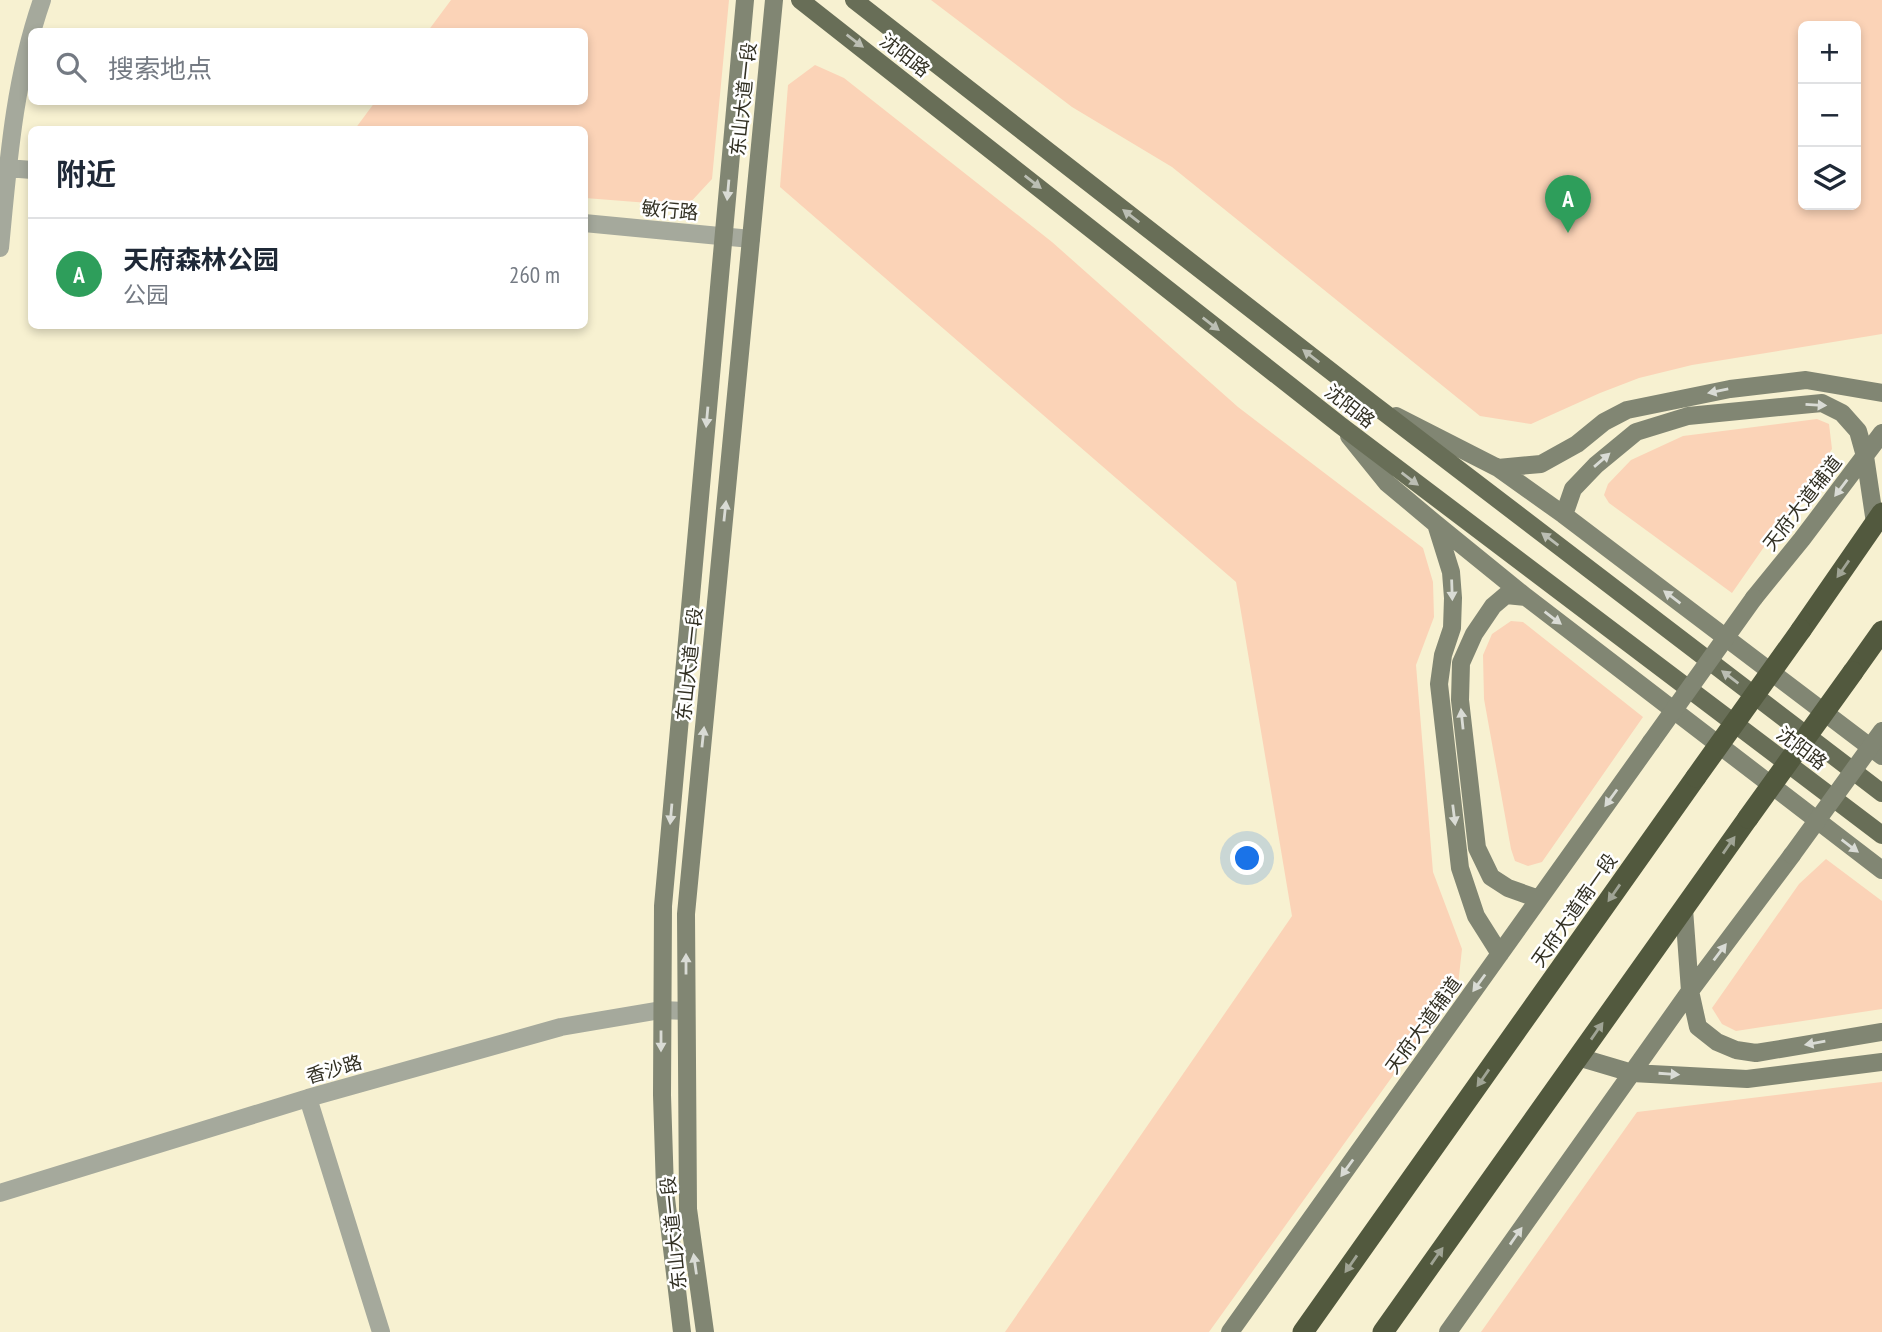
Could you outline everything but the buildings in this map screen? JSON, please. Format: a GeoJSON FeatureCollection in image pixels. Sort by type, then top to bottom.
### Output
{"type":"FeatureCollection","features":[{"type":"Feature","properties":{"kind":"highway","name":"天府大道南一段"},"geometry":{"type":"LineString","coordinates":[[1303,1332],[1878,518]]}},
{"type":"Feature","properties":{"kind":"highway"},"geometry":{"type":"LineString","coordinates":[[1383,1332],[1882,631]]}},
{"type":"Feature","properties":{"kind":"main road","name":"沈阳路"},"geometry":{"type":"LineString","coordinates":[[800,0],[1340,425],[1882,835]]}},
{"type":"Feature","properties":{"kind":"main road","name":"沈阳路"},"geometry":{"type":"LineString","coordinates":[[854,0],[1373,404],[1882,793]]}},
{"type":"Feature","properties":{"kind":"street"},"geometry":{"type":"LineString","coordinates":[[32,28],[43,0]]}},
{"type":"Feature","properties":{"kind":"street","name":"东山大道一段"},"geometry":{"type":"LineString","coordinates":[[682,1332],[665,1190],[662,1096],[663,906],[746,0]]}},
{"type":"Feature","properties":{"kind":"street","name":"东山大道一段"},"geometry":{"type":"LineString","coordinates":[[705,1332],[688,1209],[686,914],[774,0]]}},
{"type":"Feature","properties":{"kind":"street"},"geometry":{"type":"LineString","coordinates":[[0,248],[12,124],[28,47]]}},
{"type":"Feature","properties":{"kind":"street"},"geometry":{"type":"LineString","coordinates":[[7,168],[28,170]]}},
{"type":"Feature","properties":{"kind":"street","name":"敏行路"},"geometry":{"type":"LineString","coordinates":[[588,223],[751,239]]}},
{"type":"Feature","properties":{"kind":"street"},"geometry":{"type":"LineString","coordinates":[[1498,468],[1541,464],[1627,410],[1730,389],[1806,380],[1882,393]]}},
{"type":"Feature","properties":{"kind":"street"},"geometry":{"type":"LineString","coordinates":[[1564,515],[1573,489],[1596,465],[1636,432],[1688,416],[1822,403],[1842,413],[1858,431],[1878,518]]}},
{"type":"Feature","properties":{"kind":"street"},"geometry":{"type":"LineString","coordinates":[[1373,404],[1498,468],[1564,515],[1882,757]]}},
{"type":"Feature","properties":{"kind":"street"},"geometry":{"type":"LineString","coordinates":[[1340,425],[1387,483],[1436,524],[1526,597],[1882,870]]}},
{"type":"Feature","properties":{"kind":"street","name":"天府大道辅道"},"geometry":{"type":"LineString","coordinates":[[1230,1332],[1754,598],[1882,433]]}},
{"type":"Feature","properties":{"kind":"street"},"geometry":{"type":"LineString","coordinates":[[1436,524],[1451,572],[1452,628],[1443,655],[1439,684],[1460,868],[1476,916],[1500,954]]}},
{"type":"Feature","properties":{"kind":"street"},"geometry":{"type":"LineString","coordinates":[[1526,597],[1506,595],[1493,606],[1474,634],[1461,663],[1460,700],[1477,848],[1491,877],[1508,888],[1539,899]]}},
{"type":"Feature","properties":{"kind":"street"},"geometry":{"type":"LineString","coordinates":[[1448,1332],[1690,991],[1882,731]]}},
{"type":"Feature","properties":{"kind":"street"},"geometry":{"type":"LineString","coordinates":[[1684,909],[1690,991],[1698,1027],[1717,1042],[1735,1050],[1756,1053],[1882,1032]]}},
{"type":"Feature","properties":{"kind":"street","name":"香沙路"},"geometry":{"type":"LineString","coordinates":[[0,1193],[308,1098],[561,1027],[662,1010],[686,1011]]}},
{"type":"Feature","properties":{"kind":"street"},"geometry":{"type":"LineString","coordinates":[[1578,1057],[1632,1073],[1747,1079],[1882,1062]]}},
{"type":"Feature","properties":{"kind":"street"},"geometry":{"type":"LineString","coordinates":[[308,1098],[381,1332]]}},
{"type":"Feature","properties":{"kind":"shaded area"},"geometry":{"type":"Polygon","coordinates":[[[451,0],[729,0],[712,179],[687,206],[588,198],[588,126],[357,126],[373,105],[588,105],[588,28],[430,28],[451,0]]]}},
{"type":"Feature","properties":{"kind":"shaded area"},"geometry":{"type":"Polygon","coordinates":[[[931,0],[1882,0],[1882,334],[1692,365],[1639,378],[1531,424],[1480,416],[1172,167],[1072,107],[931,0]]]}},
{"type":"Feature","properties":{"kind":"shaded area"},"geometry":{"type":"Polygon","coordinates":[[[815,65],[844,78],[1052,242],[1238,407],[1423,548],[1433,582],[1434,617],[1416,665],[1433,872],[1462,949],[1458,985],[1209,1332],[1005,1332],[1292,916],[1236,582],[780,187],[788,85],[815,65]]]}},
{"type":"Feature","properties":{"kind":"shaded area"},"geometry":{"type":"Polygon","coordinates":[[[1817,419],[1829,424],[1832,449],[1732,593],[1609,503],[1604,495],[1608,484],[1631,460],[1683,436],[1817,419]]]}},
{"type":"Feature","properties":{"kind":"shaded area"},"geometry":{"type":"Polygon","coordinates":[[[1511,621],[1523,622],[1643,717],[1542,862],[1528,866],[1515,861],[1511,849],[1484,699],[1483,655],[1492,634],[1511,621]]]}},
{"type":"Feature","properties":{"kind":"shaded area"},"geometry":{"type":"Polygon","coordinates":[[[1826,859],[1882,901],[1882,1009],[1736,1031],[1722,1024],[1712,1008],[1799,884],[1826,859]]]}},
{"type":"Feature","properties":{"kind":"shaded area"},"geometry":{"type":"Polygon","coordinates":[[[1882,1082],[1882,1332],[1481,1332],[1637,1112],[1882,1082]]]}},
{"type":"Feature","properties":{"kind":"place","name":"天府森林公园"},"geometry":{"type":"Point","coordinates":[1568,233]}}]}
